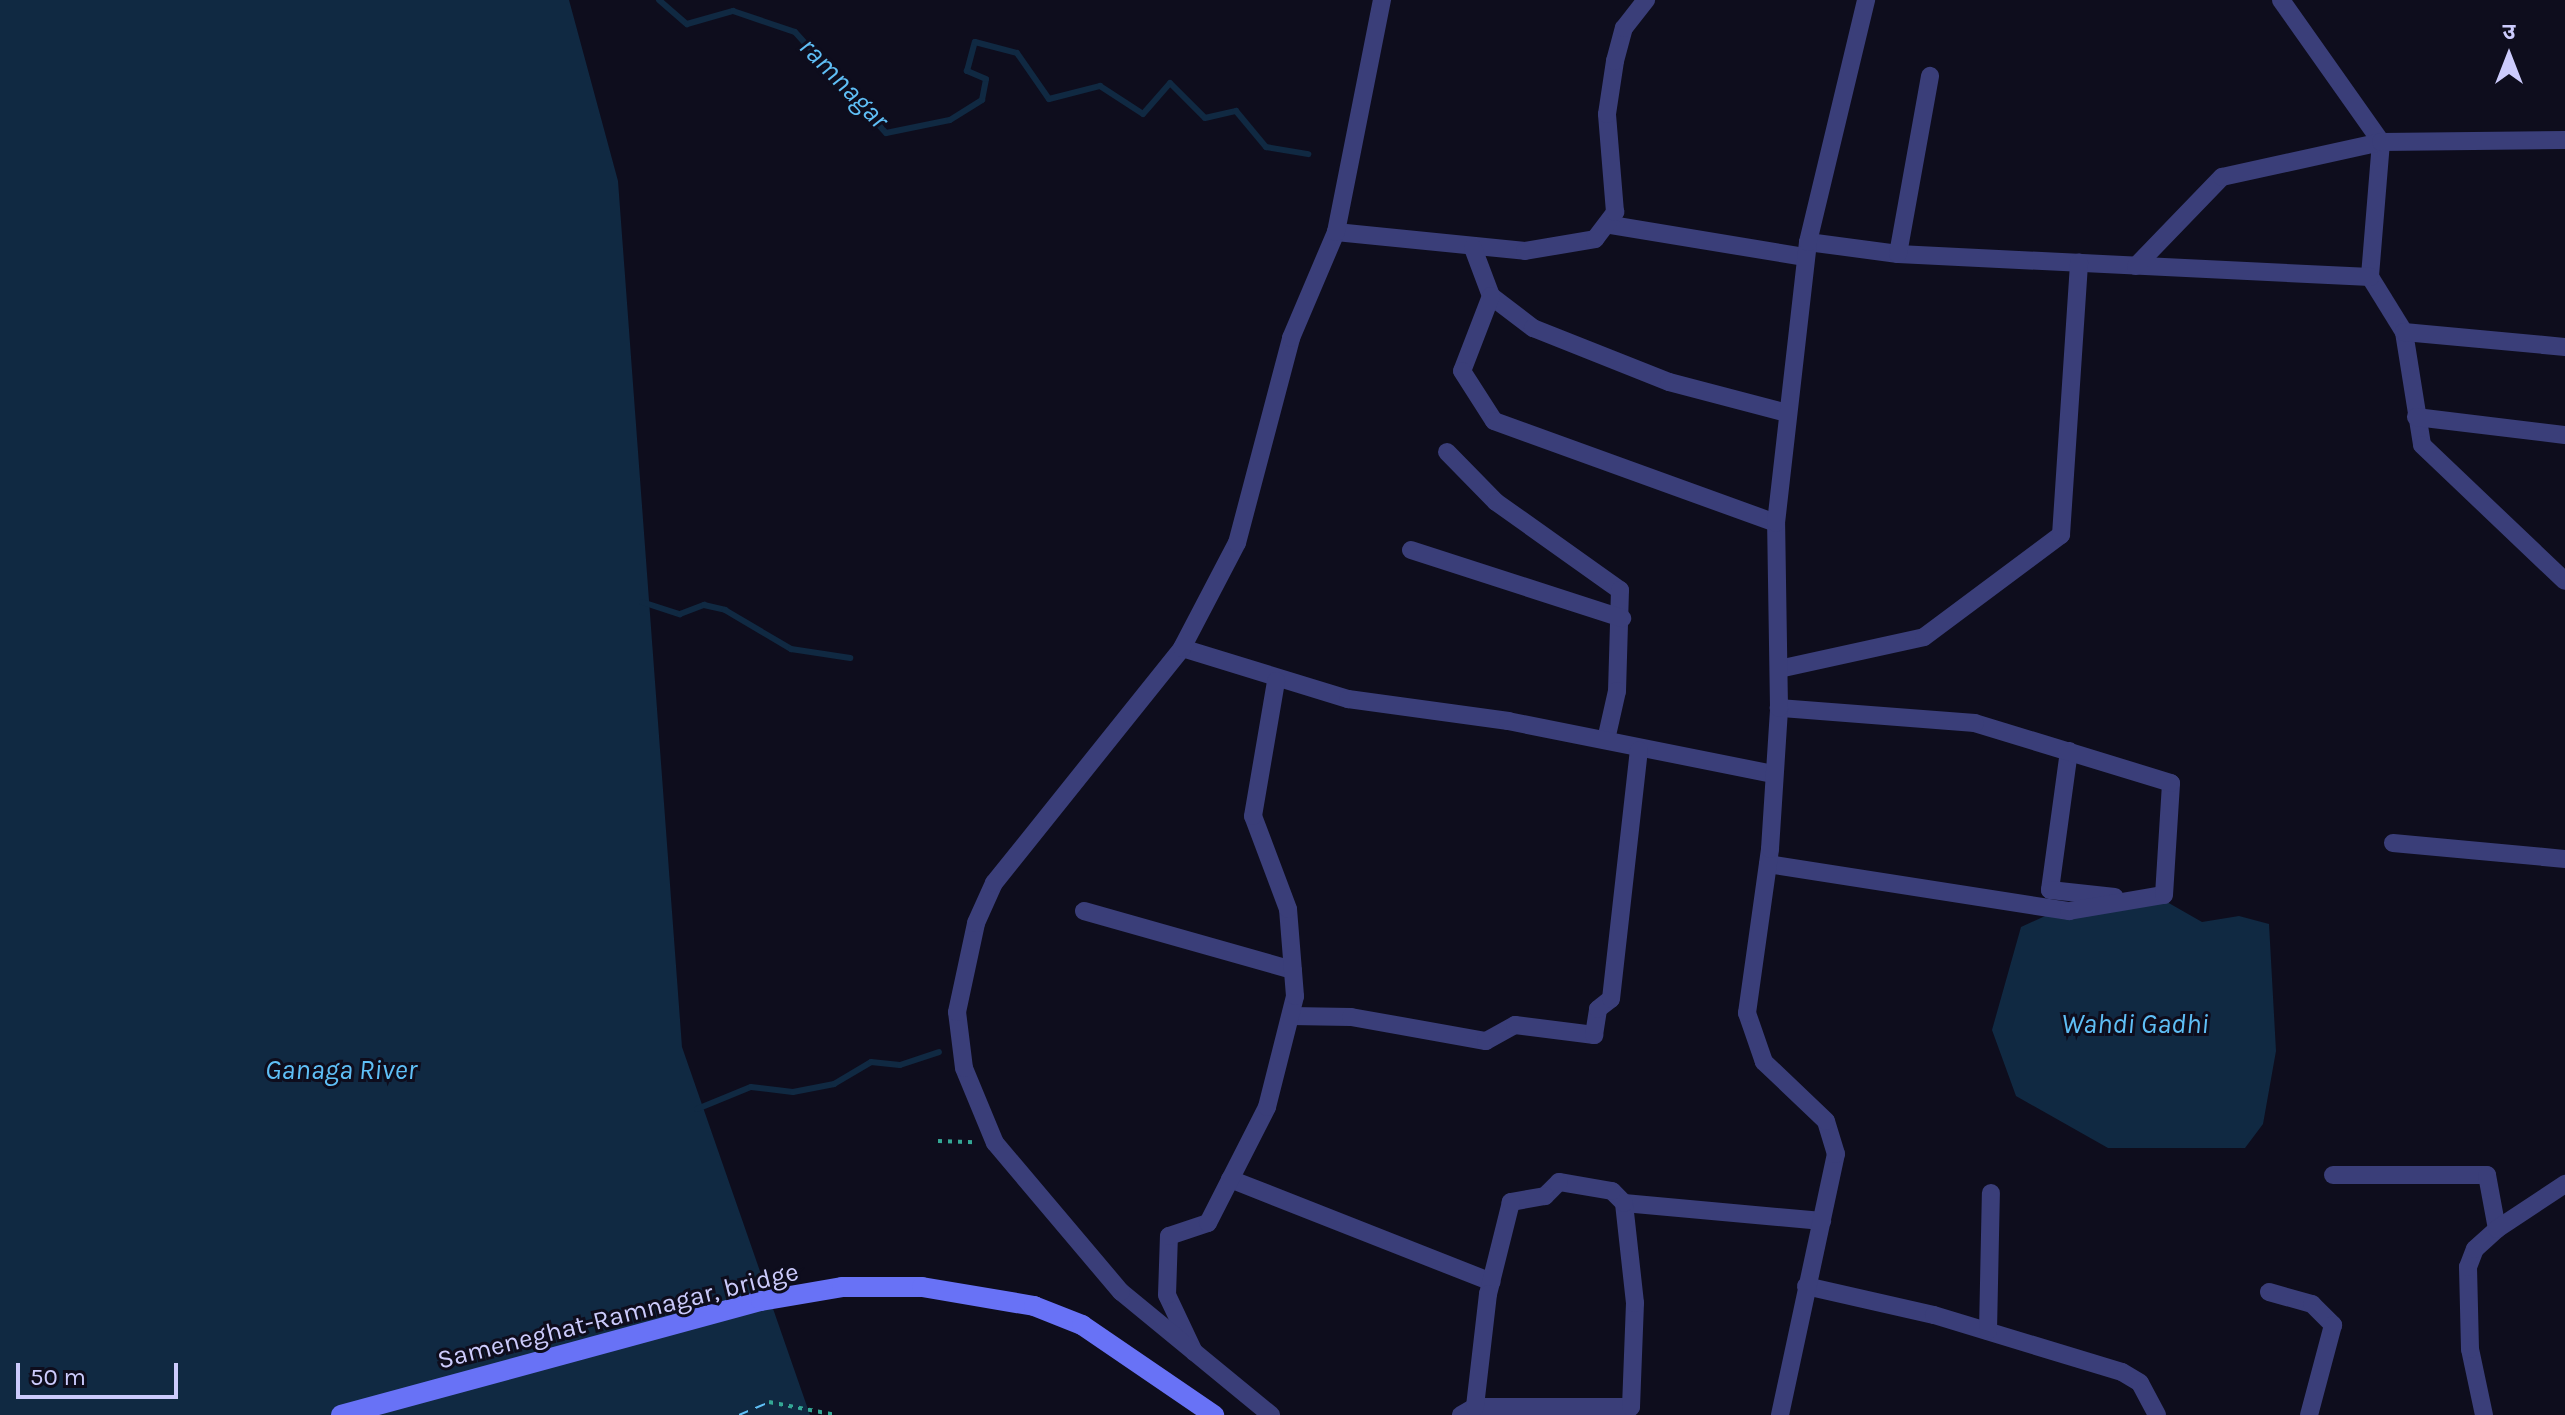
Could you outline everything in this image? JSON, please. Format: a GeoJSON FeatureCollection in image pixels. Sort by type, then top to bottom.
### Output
{"type":"FeatureCollection","features":[{"type":"Feature","properties":{"kind":"main road","name":"Sameneghat-Ramnagar, bridge"},"geometry":{"type":"LineString","coordinates":[[341,1415],[761,1301],[842,1287],[922,1287],[1034,1306],[1082,1325],[1214,1415]]}},
{"type":"Feature","properties":{"kind":"street"},"geometry":{"type":"LineString","coordinates":[[1271,1415],[1200,1361],[1121,1292],[995,1143],[956,1038],[976,923],[1014,854],[1182,648],[1237,543],[1291,338],[1336,232],[1382,0]]}},
{"type":"Feature","properties":{"kind":"street"},"geometry":{"type":"LineString","coordinates":[[1611,225],[1616,192],[1607,114],[1615,61],[1624,28],[1646,0]]}},
{"type":"Feature","properties":{"kind":"street"},"geometry":{"type":"LineString","coordinates":[[1780,1415],[1806,1286],[1834,1178],[1834,1134],[1764,1062],[1747,1013],[1768,864],[1779,708],[1776,523],[1806,250],[1866,0]]}},
{"type":"Feature","properties":{"kind":"street"},"geometry":{"type":"LineString","coordinates":[[2281,0],[2381,142],[2370,277],[2404,332],[2416,417],[2428,454],[2565,581]]}},
{"type":"Feature","properties":{"kind":"street"},"geometry":{"type":"LineString","coordinates":[[1898,254],[1930,76]]}},
{"type":"Feature","properties":{"kind":"street"},"geometry":{"type":"LineString","coordinates":[[2136,266],[2222,177],[2381,142],[2565,140]]}},
{"type":"Feature","properties":{"kind":"street"},"geometry":{"type":"LineString","coordinates":[[1336,232],[1473,248],[1558,251],[1581,246],[1611,225],[1806,250],[2370,277]]}},
{"type":"Feature","properties":{"kind":"street"},"geometry":{"type":"LineString","coordinates":[[1473,248],[1491,296],[1533,328],[1669,382],[1787,413]]}},
{"type":"Feature","properties":{"kind":"street"},"geometry":{"type":"LineString","coordinates":[[1779,669],[1924,637],[2061,535],[2079,263]]}},
{"type":"Feature","properties":{"kind":"street"},"geometry":{"type":"LineString","coordinates":[[1491,296],[1462,371],[1494,421],[1776,523]]}},
{"type":"Feature","properties":{"kind":"street"},"geometry":{"type":"LineString","coordinates":[[2404,332],[2565,347]]}},
{"type":"Feature","properties":{"kind":"street"},"geometry":{"type":"LineString","coordinates":[[2416,417],[2565,435]]}},
{"type":"Feature","properties":{"kind":"street"},"geometry":{"type":"LineString","coordinates":[[1447,452],[1496,502],[1618,587],[1622,618],[1606,740]]}},
{"type":"Feature","properties":{"kind":"street"},"geometry":{"type":"LineString","coordinates":[[1411,550],[1622,618]]}},
{"type":"Feature","properties":{"kind":"street"},"geometry":{"type":"LineString","coordinates":[[1182,648],[1276,681],[1393,708],[1606,740],[1639,751],[1774,774]]}},
{"type":"Feature","properties":{"kind":"street"},"geometry":{"type":"LineString","coordinates":[[1200,1361],[1167,1295],[1169,1236],[1208,1223],[1267,1107],[1291,1016],[1293,970],[1288,909],[1253,816],[1276,681]]}},
{"type":"Feature","properties":{"kind":"street"},"geometry":{"type":"LineString","coordinates":[[1768,864],[2069,911],[2164,895],[2171,783],[1975,723],[1779,708]]}},
{"type":"Feature","properties":{"kind":"street"},"geometry":{"type":"LineString","coordinates":[[1291,1016],[1351,1017],[1486,1041],[1515,1025],[1594,1035],[1598,1009],[1611,999],[1639,751]]}},
{"type":"Feature","properties":{"kind":"street"},"geometry":{"type":"LineString","coordinates":[[2069,751],[2050,890],[2138,899]]}},
{"type":"Feature","properties":{"kind":"street"},"geometry":{"type":"LineString","coordinates":[[2393,843],[2565,859]]}},
{"type":"Feature","properties":{"kind":"street"},"geometry":{"type":"LineString","coordinates":[[1084,911],[1293,970]]}},
{"type":"Feature","properties":{"kind":"street"},"geometry":{"type":"LineString","coordinates":[[2333,1175],[2487,1175],[2497,1229]]}},
{"type":"Feature","properties":{"kind":"street"},"geometry":{"type":"LineString","coordinates":[[1230,1179],[1491,1282]]}},
{"type":"Feature","properties":{"kind":"street"},"geometry":{"type":"LineString","coordinates":[[1624,1203],[1635,1303],[1629,1409],[1468,1411],[1491,1282],[1515,1199],[1545,1196],[1559,1182],[1587,1182],[1624,1203],[1822,1221]]}},
{"type":"Feature","properties":{"kind":"street"},"geometry":{"type":"LineString","coordinates":[[2484,1415],[2470,1349],[2468,1267],[2475,1249],[2497,1229],[2565,1184]]}},
{"type":"Feature","properties":{"kind":"street"},"geometry":{"type":"LineString","coordinates":[[1988,1331],[1991,1193]]}},
{"type":"Feature","properties":{"kind":"street"},"geometry":{"type":"LineString","coordinates":[[1806,1286],[1988,1331],[2122,1372],[2140,1383],[2157,1415]]}},
{"type":"Feature","properties":{"kind":"street"},"geometry":{"type":"LineString","coordinates":[[2269,1292],[2312,1304],[2333,1325],[2309,1415]]}},
{"type":"Feature","properties":{"kind":"path"},"geometry":{"type":"LineString","coordinates":[[938,1141],[995,1143]]}},
{"type":"Feature","properties":{"kind":"path"},"geometry":{"type":"LineString","coordinates":[[769,1402],[836,1415]]}},
{"type":"Feature","properties":{"kind":"water","name":"Ganaga River"},"geometry":{"type":"Polygon","coordinates":[[[0,0],[569,0],[618,181],[682,1047],[810,1415],[0,1415],[0,0]]]}},
{"type":"Feature","properties":{"kind":"water","name":"Wahdi Gadhi"},"geometry":{"type":"Polygon","coordinates":[[[2085,898],[2160,898],[2202,922],[2239,916],[2269,924],[2276,1051],[2263,1124],[2245,1148],[2108,1148],[2016,1096],[1992,1030],[2021,927],[2085,898]]]}},
{"type":"Feature","properties":{"kind":"waterway","name":"ramnagar"},"geometry":{"type":"LineString","coordinates":[[659,0],[687,24],[733,11],[795,32],[886,133],[950,120],[982,100],[986,79],[967,71],[975,42],[1017,53],[1049,99],[1100,86],[1143,114],[1170,83],[1205,118],[1236,111],[1266,147],[1308,154]]}},
{"type":"Feature","properties":{"kind":"waterway","name":"ramnagar"},"geometry":{"type":"LineString","coordinates":[[642,602],[680,614],[704,605],[725,610],[791,649],[850,658]]}},
{"type":"Feature","properties":{"kind":"waterway","name":"ramnagar"},"geometry":{"type":"LineString","coordinates":[[697,1109],[751,1087],[793,1092],[834,1084],[871,1062],[900,1065],[939,1052]]}},
{"type":"Feature","properties":{"kind":"ferry route"},"geometry":{"type":"LineString","coordinates":[[739,1415],[769,1402]]}}]}
